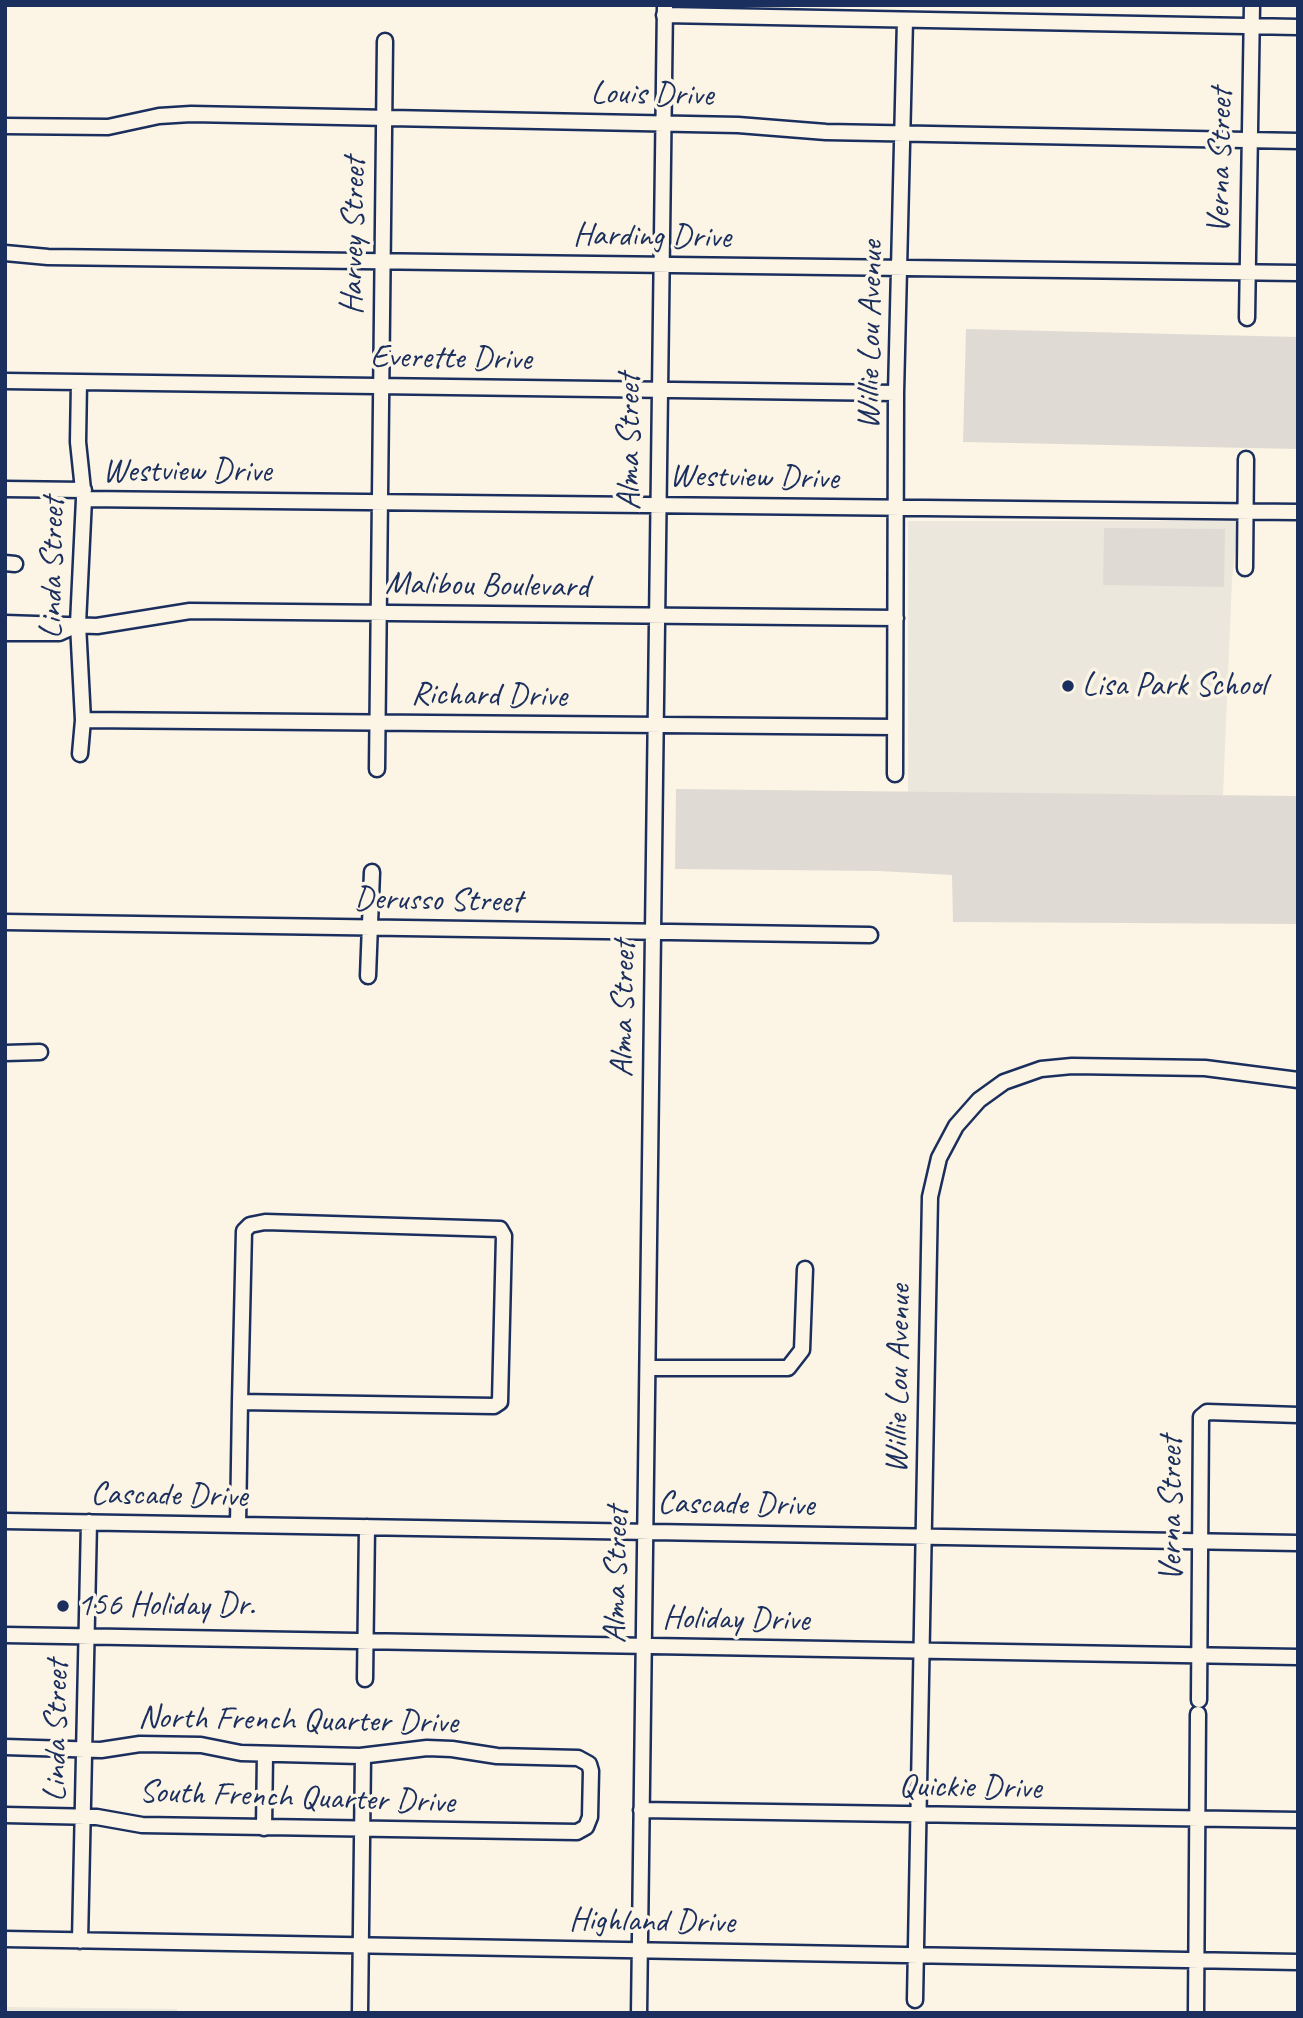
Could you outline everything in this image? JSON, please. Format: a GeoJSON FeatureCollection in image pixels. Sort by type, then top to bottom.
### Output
{"type":"FeatureCollection","features":[{"type":"Feature","properties":{"kind":"street","name":"Verna Street"},"geometry":{"type":"LineString","coordinates":[[1247,318],[1252,5]]}},
{"type":"Feature","properties":{"kind":"street"},"geometry":{"type":"LineString","coordinates":[[665,10],[905,22],[1298,27]]}},
{"type":"Feature","properties":{"kind":"street","name":"Alma Street"},"geometry":{"type":"LineString","coordinates":[[639,2013],[665,10]]}},
{"type":"Feature","properties":{"kind":"street","name":"Willie Lou Avenue"},"geometry":{"type":"LineString","coordinates":[[895,774],[896,393],[905,22]]}},
{"type":"Feature","properties":{"kind":"street","name":"Harvey Street"},"geometry":{"type":"LineString","coordinates":[[377,769],[385,41]]}},
{"type":"Feature","properties":{"kind":"street","name":"Louis Drive"},"geometry":{"type":"LineString","coordinates":[[5,126],[108,127],[159,116],[191,114],[663,124],[902,134],[1298,141]]}},
{"type":"Feature","properties":{"kind":"street","name":"Harding Drive"},"geometry":{"type":"LineString","coordinates":[[5,253],[48,257],[1298,273]]}},
{"type":"Feature","properties":{"kind":"street","name":"Everette Drive"},"geometry":{"type":"LineString","coordinates":[[5,381],[896,393]]}},
{"type":"Feature","properties":{"kind":"street","name":"Linda Street"},"geometry":{"type":"LineString","coordinates":[[79,382],[78,452],[84,495],[78,624],[83,720],[80,754]]}},
{"type":"Feature","properties":{"kind":"street"},"geometry":{"type":"LineString","coordinates":[[1245,568],[1246,459]]}},
{"type":"Feature","properties":{"kind":"street","name":"Westview Drive"},"geometry":{"type":"LineString","coordinates":[[5,488],[84,495],[379,502],[1298,512]]}},
{"type":"Feature","properties":{"kind":"street","name":"Malibou Boulevard"},"geometry":{"type":"LineString","coordinates":[[5,622],[97,626],[190,611],[896,618]]}},
{"type":"Feature","properties":{"kind":"street","name":"Malibou Boulevard"},"geometry":{"type":"LineString","coordinates":[[5,633],[59,633],[78,624]]}},
{"type":"Feature","properties":{"kind":"street","name":"Richard Drive"},"geometry":{"type":"LineString","coordinates":[[83,720],[895,727]]}},
{"type":"Feature","properties":{"kind":"street"},"geometry":{"type":"LineString","coordinates":[[368,976],[372,872]]}},
{"type":"Feature","properties":{"kind":"street","name":"Derusso Street"},"geometry":{"type":"LineString","coordinates":[[5,922],[870,935]]}},
{"type":"Feature","properties":{"kind":"street"},"geometry":{"type":"LineString","coordinates":[[5,1053],[40,1052]]}},
{"type":"Feature","properties":{"kind":"street","name":"Willie Lou Avenue"},"geometry":{"type":"LineString","coordinates":[[915,2000],[930,1197],[939,1158],[947,1140],[967,1112],[1004,1082],[1022,1074],[1058,1066],[1205,1068],[1298,1080]]}},
{"type":"Feature","properties":{"kind":"street"},"geometry":{"type":"LineString","coordinates":[[237,1525],[244,1231],[250,1225],[292,1223],[500,1229],[504,1236],[500,1402],[494,1406],[240,1402]]}},
{"type":"Feature","properties":{"kind":"street"},"geometry":{"type":"LineString","coordinates":[[649,1368],[788,1368],[802,1350],[805,1269]]}},
{"type":"Feature","properties":{"kind":"street","name":"Verna Street"},"geometry":{"type":"LineString","coordinates":[[1196,2013],[1200,1420],[1203,1414],[1298,1415]]}},
{"type":"Feature","properties":{"kind":"street","name":"Cascade Drive"},"geometry":{"type":"LineString","coordinates":[[5,1521],[1298,1543]]}},
{"type":"Feature","properties":{"kind":"street","name":"Linda Street"},"geometry":{"type":"LineString","coordinates":[[80,1941],[89,1522]]}},
{"type":"Feature","properties":{"kind":"street"},"geometry":{"type":"LineString","coordinates":[[365,1679],[367,1527]]}},
{"type":"Feature","properties":{"kind":"street","name":"Holiday Drive"},"geometry":{"type":"LineString","coordinates":[[5,1636],[1298,1657]]}},
{"type":"Feature","properties":{"kind":"street","name":"North French Quarter Drive"},"geometry":{"type":"LineString","coordinates":[[5,1747],[85,1749],[139,1744],[201,1745],[240,1754],[363,1756],[440,1749],[497,1756],[578,1758],[589,1764],[590,1817],[586,1828]]}},
{"type":"Feature","properties":{"kind":"street"},"geometry":{"type":"LineString","coordinates":[[264,1828],[265,1754]]}},
{"type":"Feature","properties":{"kind":"street"},"geometry":{"type":"LineString","coordinates":[[360,2013],[363,1756]]}},
{"type":"Feature","properties":{"kind":"street","name":"Quickie Drive"},"geometry":{"type":"LineString","coordinates":[[641,1810],[1298,1820]]}},
{"type":"Feature","properties":{"kind":"street","name":"South French Quarter Drive"},"geometry":{"type":"LineString","coordinates":[[5,1815],[83,1816],[142,1825],[264,1828],[577,1832],[586,1828]]}},
{"type":"Feature","properties":{"kind":"street","name":"Highland Drive"},"geometry":{"type":"LineString","coordinates":[[5,1939],[1298,1962]]}},
{"type":"Feature","properties":{"kind":"shaded area"},"geometry":{"type":"Polygon","coordinates":[[[966,329],[1298,337],[1298,449],[963,442],[966,329]]]}},
{"type":"Feature","properties":{"kind":"shaded area","name":"Lisa Park School"},"geometry":{"type":"Polygon","coordinates":[[[908,521],[1238,521],[1232,580],[1223,795],[908,793],[908,521]]]}},
{"type":"Feature","properties":{"kind":"shaded area"},"geometry":{"type":"Polygon","coordinates":[[[1104,528],[1225,529],[1224,587],[1103,585],[1104,528]]]}},
{"type":"Feature","properties":{"kind":"shaded area"},"geometry":{"type":"Polygon","coordinates":[[[676,789],[1298,796],[1298,924],[953,922],[952,875],[879,871],[675,869],[676,789]]]}},
{"type":"Feature","properties":{"kind":"shaded area"},"geometry":{"type":"Polygon","coordinates":[[[5,2007],[177,2009],[177,2013],[5,2013],[5,2007]]]}},
{"type":"Feature","properties":{"kind":"place","name":"Lisa Park School"},"geometry":{"type":"Point","coordinates":[1068,686]}},
{"type":"Feature","properties":{"kind":"place","name":"156 Holiday Dr."},"geometry":{"type":"Point","coordinates":[63,1606]}}]}
